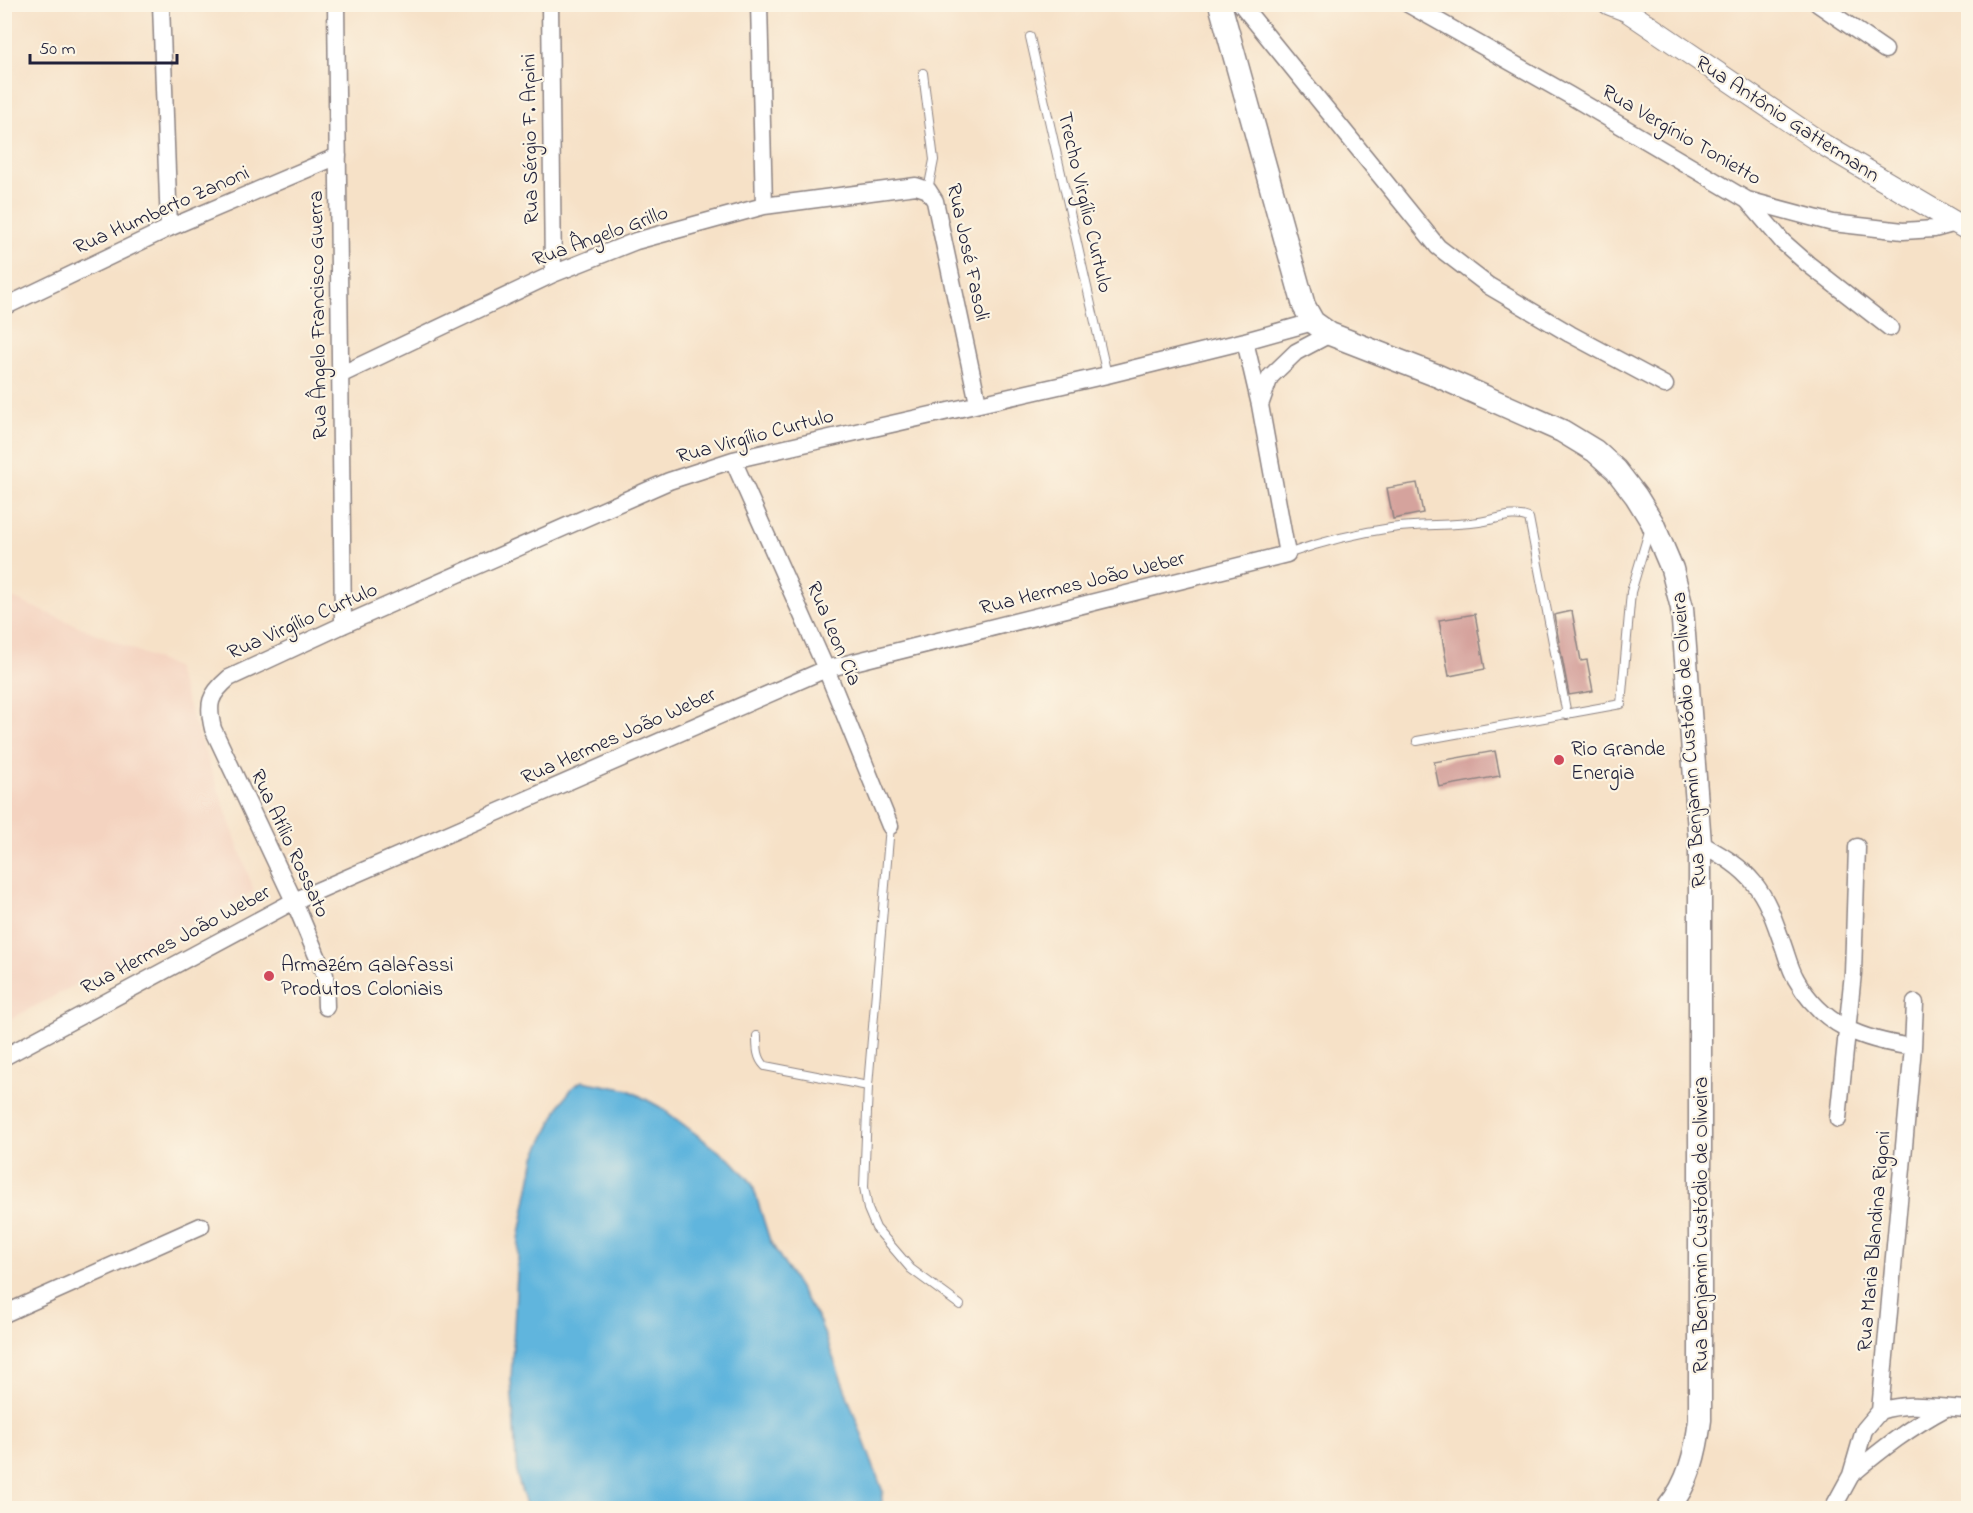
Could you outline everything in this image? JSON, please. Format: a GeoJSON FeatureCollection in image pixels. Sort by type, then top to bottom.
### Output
{"type":"FeatureCollection","features":[{"type":"Feature","properties":{"kind":"main road"},"geometry":{"type":"LineString","coordinates":[[1220,4],[1304,306],[1322,328]]}},
{"type":"Feature","properties":{"kind":"main road","name":"Rua Benjamin Custódio de Oliveira"},"geometry":{"type":"LineString","coordinates":[[1322,328],[1562,431],[1595,451],[1616,470],[1636,496],[1652,522],[1672,569],[1682,608],[1700,843],[1700,1420],[1697,1445],[1689,1473],[1668,1509]]}},
{"type":"Feature","properties":{"kind":"street"},"geometry":{"type":"LineString","coordinates":[[160,4],[169,228]]}},
{"type":"Feature","properties":{"kind":"street","name":"Rua Ângelo Francisco Guerra"},"geometry":{"type":"LineString","coordinates":[[336,4],[343,625]]}},
{"type":"Feature","properties":{"kind":"street","name":"Rua Sérgio F. Arpini"},"geometry":{"type":"LineString","coordinates":[[550,4],[553,274]]}},
{"type":"Feature","properties":{"kind":"street"},"geometry":{"type":"LineString","coordinates":[[759,4],[764,207]]}},
{"type":"Feature","properties":{"kind":"street"},"geometry":{"type":"LineString","coordinates":[[1241,4],[1438,247],[1489,286],[1570,334],[1665,385]]}},
{"type":"Feature","properties":{"kind":"street","name":"Rua Vergínio Tonietto"},"geometry":{"type":"LineString","coordinates":[[1408,4],[1569,95],[1747,200],[1844,224],[1903,231],[1962,227]]}},
{"type":"Feature","properties":{"kind":"street","name":"Rua Antônio Gattermann"},"geometry":{"type":"LineString","coordinates":[[1609,4],[1627,11],[1824,145],[1962,227]]}},
{"type":"Feature","properties":{"kind":"street"},"geometry":{"type":"LineString","coordinates":[[1818,4],[1885,50]]}},
{"type":"Feature","properties":{"kind":"street","name":"Rua Humberto Zanoni"},"geometry":{"type":"LineString","coordinates":[[4,308],[169,228],[338,156]]}},
{"type":"Feature","properties":{"kind":"street","name":"Rua Ângelo Grillo"},"geometry":{"type":"LineString","coordinates":[[340,375],[553,274],[636,241],[764,207],[916,186],[928,190]]}},
{"type":"Feature","properties":{"kind":"street","name":"Rua José Fasoli"},"geometry":{"type":"LineString","coordinates":[[928,190],[935,201],[978,403]]}},
{"type":"Feature","properties":{"kind":"street"},"geometry":{"type":"LineString","coordinates":[[1747,200],[1784,242],[1808,264],[1890,328]]}},
{"type":"Feature","properties":{"kind":"street"},"geometry":{"type":"LineString","coordinates":[[1260,405],[1270,377],[1322,328]]}},
{"type":"Feature","properties":{"kind":"street","name":"Rua Virgílio Curtulo"},"geometry":{"type":"LineString","coordinates":[[210,699],[217,688],[229,678],[669,481],[733,460],[1107,375],[1245,341],[1322,328]]}},
{"type":"Feature","properties":{"kind":"street"},"geometry":{"type":"LineString","coordinates":[[1245,341],[1260,405],[1287,554]]}},
{"type":"Feature","properties":{"kind":"street","name":"Rua Leon Cia"},"geometry":{"type":"LineString","coordinates":[[733,460],[826,669],[890,826]]}},
{"type":"Feature","properties":{"kind":"street","name":"Rua Hermes João Weber"},"geometry":{"type":"LineString","coordinates":[[4,1057],[294,901],[826,669],[1287,554]]}},
{"type":"Feature","properties":{"kind":"street","name":"Rua Atílio Rossato"},"geometry":{"type":"LineString","coordinates":[[210,699],[213,729],[294,901],[325,975],[326,1007]]}},
{"type":"Feature","properties":{"kind":"street"},"geometry":{"type":"LineString","coordinates":[[1700,843],[1742,870],[1754,883],[1767,903],[1796,978],[1813,1003],[1830,1020],[1847,1030],[1875,1040],[1913,1047]]}},
{"type":"Feature","properties":{"kind":"street"},"geometry":{"type":"LineString","coordinates":[[1838,1119],[1853,973],[1857,847]]}},
{"type":"Feature","properties":{"kind":"street","name":"Rua Maria Blandina Rigoni"},"geometry":{"type":"LineString","coordinates":[[1880,1411],[1915,1003]]}},
{"type":"Feature","properties":{"kind":"street"},"geometry":{"type":"LineString","coordinates":[[4,1314],[201,1226]]}},
{"type":"Feature","properties":{"kind":"street"},"geometry":{"type":"LineString","coordinates":[[1833,1509],[1851,1475],[1864,1430],[1880,1411],[1893,1406],[1913,1405],[1968,1409]]}},
{"type":"Feature","properties":{"kind":"street"},"geometry":{"type":"LineString","coordinates":[[1851,1475],[1898,1436],[1946,1408]]}},
{"type":"Feature","properties":{"kind":"lane","name":"Trecho Virgílio Curtulo"},"geometry":{"type":"LineString","coordinates":[[1030,37],[1107,375]]}},
{"type":"Feature","properties":{"kind":"lane","name":"Rua José Fasoli"},"geometry":{"type":"LineString","coordinates":[[923,73],[934,160],[928,190]]}},
{"type":"Feature","properties":{"kind":"lane"},"geometry":{"type":"LineString","coordinates":[[1287,554],[1360,533],[1394,527],[1482,522],[1519,514],[1529,518],[1567,715]]}},
{"type":"Feature","properties":{"kind":"lane"},"geometry":{"type":"LineString","coordinates":[[1418,741],[1621,704],[1631,592],[1652,522]]}},
{"type":"Feature","properties":{"kind":"lane"},"geometry":{"type":"LineString","coordinates":[[890,826],[868,1086],[864,1187],[868,1209],[876,1228],[910,1269],[960,1305]]}},
{"type":"Feature","properties":{"kind":"lane"},"geometry":{"type":"LineString","coordinates":[[757,1036],[758,1054],[765,1066],[868,1086]]}},
{"type":"Feature","properties":{"kind":"shaded area"},"geometry":{"type":"Polygon","coordinates":[[[5,595],[175,667],[254,891],[5,1022],[5,595]]]}},
{"type":"Feature","properties":{"kind":"water"},"geometry":{"type":"Polygon","coordinates":[[[582,1081],[629,1090],[660,1107],[733,1162],[752,1183],[770,1241],[820,1322],[883,1492],[881,1506],[877,1508],[527,1508],[517,1476],[511,1379],[519,1239],[535,1157],[561,1103],[573,1087],[582,1081]]]}},
{"type":"Feature","properties":{"kind":"building"},"geometry":{"type":"Polygon","coordinates":[[[1417,483],[1423,513],[1393,519],[1387,488],[1417,483]]]}},
{"type":"Feature","properties":{"kind":"building"},"geometry":{"type":"Polygon","coordinates":[[[1572,611],[1581,661],[1587,660],[1593,691],[1569,695],[1554,615],[1572,611]]]}},
{"type":"Feature","properties":{"kind":"building"},"geometry":{"type":"Polygon","coordinates":[[[1475,614],[1485,669],[1449,676],[1439,620],[1475,614]]]}},
{"type":"Feature","properties":{"kind":"building"},"geometry":{"type":"Polygon","coordinates":[[[1495,751],[1500,776],[1439,787],[1434,762],[1495,751]]]}},
{"type":"Feature","properties":{"kind":"place","name":"Rio Grande Energia"},"geometry":{"type":"Point","coordinates":[1559,760]}},
{"type":"Feature","properties":{"kind":"place","name":"Armazém Galafassi Produtos Coloniais"},"geometry":{"type":"Point","coordinates":[269,976]}}]}
